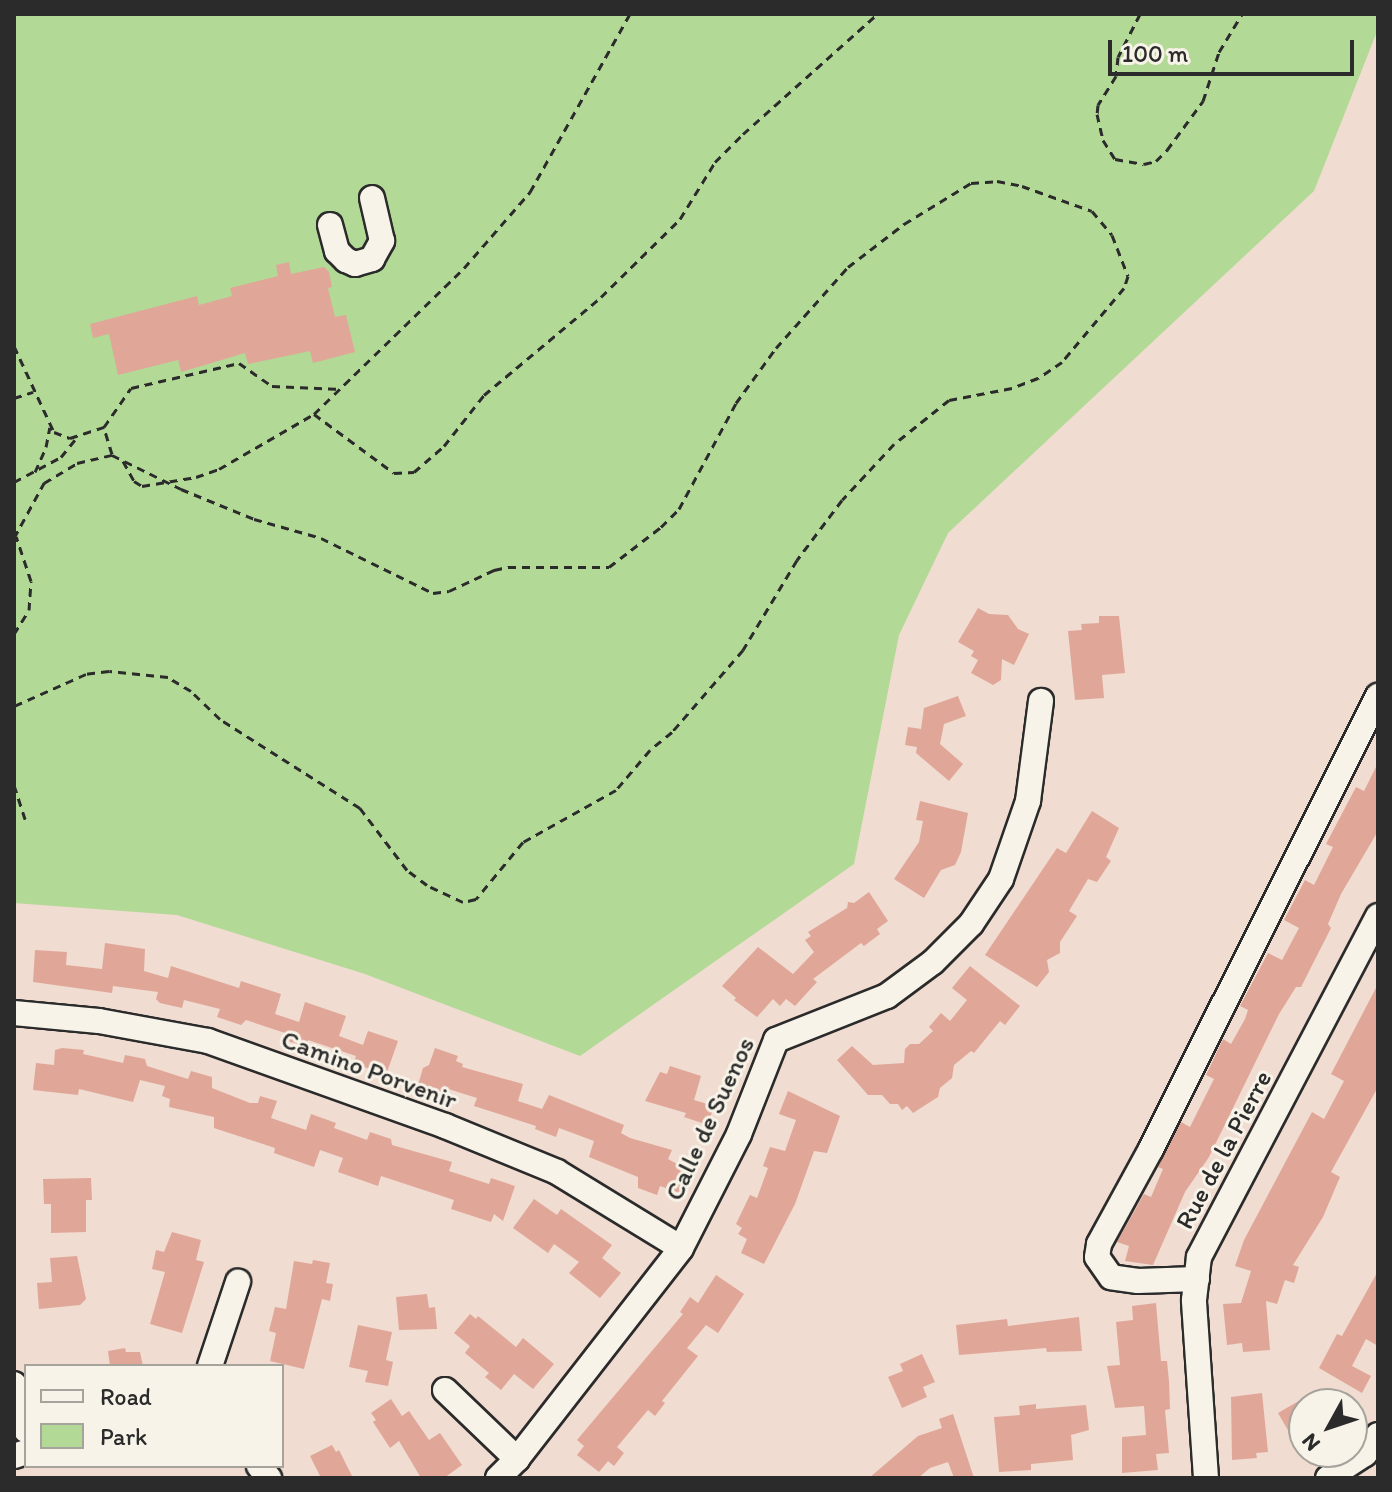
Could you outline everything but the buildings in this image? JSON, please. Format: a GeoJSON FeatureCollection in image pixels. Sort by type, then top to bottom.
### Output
{"type":"FeatureCollection","features":[{"type":"Feature","properties":{"kind":"street"},"geometry":{"type":"LineString","coordinates":[[330,225],[337,251],[346,260],[355,264],[372,259],[382,241],[372,198]]}},
{"type":"Feature","properties":{"kind":"street"},"geometry":{"type":"LineString","coordinates":[[1197,1279],[1138,1281],[1111,1277],[1097,1257],[1099,1244],[1158,1135],[1378,696]]}},
{"type":"Feature","properties":{"kind":"street","name":"Calle de Suenos"},"geometry":{"type":"LineString","coordinates":[[498,1478],[517,1459],[681,1248],[739,1134],[776,1040],[887,996],[933,962],[962,934],[1001,879],[1028,801],[1041,701]]}},
{"type":"Feature","properties":{"kind":"street","name":"Rue de la Pierre"},"geometry":{"type":"LineString","coordinates":[[1206,1478],[1194,1300],[1199,1257],[1378,916]]}},
{"type":"Feature","properties":{"kind":"street","name":"Camino Porvenir"},"geometry":{"type":"LineString","coordinates":[[14,1013],[99,1021],[208,1041],[445,1126],[557,1172],[681,1248]]}},
{"type":"Feature","properties":{"kind":"street"},"geometry":{"type":"LineString","coordinates":[[211,1364],[238,1282]]}},
{"type":"Feature","properties":{"kind":"street"},"geometry":{"type":"LineString","coordinates":[[14,1384],[24,1422]]}},
{"type":"Feature","properties":{"kind":"street"},"geometry":{"type":"LineString","coordinates":[[445,1390],[517,1459]]}},
{"type":"Feature","properties":{"kind":"street"},"geometry":{"type":"LineString","coordinates":[[1328,1478],[1365,1454],[1378,1435]]}},
{"type":"Feature","properties":{"kind":"path"},"geometry":{"type":"LineString","coordinates":[[123,461],[134,481],[142,486],[167,479],[196,477],[219,469],[314,414],[464,268],[530,192],[630,14]]}},
{"type":"Feature","properties":{"kind":"path"},"geometry":{"type":"LineString","coordinates":[[314,414],[394,473],[414,472],[444,446],[484,395],[593,305],[680,219],[715,162],[743,134],[877,14]]}},
{"type":"Feature","properties":{"kind":"path"},"geometry":{"type":"LineString","coordinates":[[1140,14],[1118,57],[1116,76],[1098,105],[1097,114],[1103,140],[1115,159],[1144,164],[1156,161],[1167,150],[1203,101],[1219,52],[1242,14]]}},
{"type":"Feature","properties":{"kind":"path"},"geometry":{"type":"LineString","coordinates":[[14,634],[29,610],[31,581],[15,537],[44,483],[77,463],[112,455],[167,479],[181,489],[254,519],[321,538],[433,593],[449,591],[494,570],[508,567],[609,567],[679,509],[736,403],[776,348],[848,267],[904,224],[971,183],[997,181],[1022,186],[1092,211],[1112,235],[1128,276],[1124,288],[1062,362],[1038,378],[1012,388],[949,400],[894,444],[842,500],[797,560],[743,650],[672,732],[650,750],[616,790],[523,842],[476,899],[463,902],[427,885],[407,870],[360,808],[220,719],[191,691],[168,677],[109,671],[86,674],[14,706]]}},
{"type":"Feature","properties":{"kind":"path"},"geometry":{"type":"LineString","coordinates":[[14,346],[50,427],[61,435],[77,437],[104,427],[131,388],[239,363],[272,386],[341,389]]}},
{"type":"Feature","properties":{"kind":"path"},"geometry":{"type":"LineString","coordinates":[[14,398],[33,392]]}},
{"type":"Feature","properties":{"kind":"path"},"geometry":{"type":"LineString","coordinates":[[33,475],[42,461],[50,427]]}},
{"type":"Feature","properties":{"kind":"path"},"geometry":{"type":"LineString","coordinates":[[104,427],[112,455]]}},
{"type":"Feature","properties":{"kind":"path"},"geometry":{"type":"LineString","coordinates":[[14,482],[33,475],[61,457],[77,437]]}},
{"type":"Feature","properties":{"kind":"path"},"geometry":{"type":"LineString","coordinates":[[14,785],[25,819]]}},
{"type":"Feature","properties":{"kind":"green space"},"geometry":{"type":"Polygon","coordinates":[[[14,14],[1378,14],[1378,29],[1314,191],[948,533],[899,635],[854,864],[580,1056],[365,974],[177,915],[14,903],[14,14]]]}}]}
